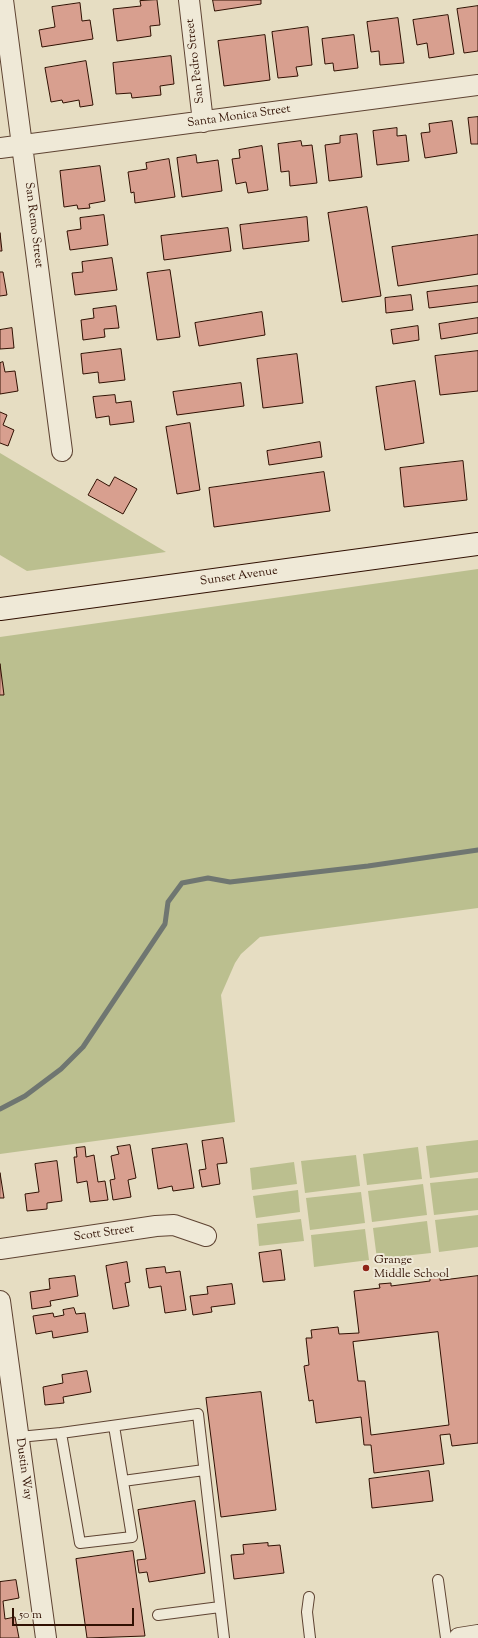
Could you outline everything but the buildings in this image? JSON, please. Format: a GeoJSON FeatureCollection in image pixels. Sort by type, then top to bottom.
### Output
{"type":"FeatureCollection","features":[{"type":"Feature","properties":{"kind":"main road","name":"Sunset Avenue"},"geometry":{"type":"LineString","coordinates":[[0,609],[478,544]]}},
{"type":"Feature","properties":{"kind":"street","name":"San Remo Street"},"geometry":{"type":"LineString","coordinates":[[3,0],[62,451]]}},
{"type":"Feature","properties":{"kind":"street","name":"San Pedro Street"},"geometry":{"type":"LineString","coordinates":[[189,0],[203,122]]}},
{"type":"Feature","properties":{"kind":"street","name":"Santa Monica Street"},"geometry":{"type":"LineString","coordinates":[[0,148],[478,84]]}},
{"type":"Feature","properties":{"kind":"street","name":"Scott Street"},"geometry":{"type":"LineString","coordinates":[[0,1249],[156,1226],[174,1225],[206,1236]]}},
{"type":"Feature","properties":{"kind":"street","name":"Dustin Way"},"geometry":{"type":"LineString","coordinates":[[0,1301],[46,1638]]}},
{"type":"Feature","properties":{"kind":"street"},"geometry":{"type":"LineString","coordinates":[[459,1638],[478,1635]]}},
{"type":"Feature","properties":{"kind":"lane"},"geometry":{"type":"LineString","coordinates":[[19,1437],[61,1433],[198,1414],[224,1638]]}},
{"type":"Feature","properties":{"kind":"lane"},"geometry":{"type":"LineString","coordinates":[[61,1433],[80,1543],[132,1538],[114,1426]]}},
{"type":"Feature","properties":{"kind":"lane"},"geometry":{"type":"LineString","coordinates":[[123,1481],[204,1470]]}},
{"type":"Feature","properties":{"kind":"lane"},"geometry":{"type":"LineString","coordinates":[[438,1580],[446,1638]]}},
{"type":"Feature","properties":{"kind":"lane"},"geometry":{"type":"LineString","coordinates":[[308,1597],[307,1612],[310,1638]]}},
{"type":"Feature","properties":{"kind":"lane"},"geometry":{"type":"LineString","coordinates":[[158,1615],[220,1607]]}},
{"type":"Feature","properties":{"kind":"green space"},"geometry":{"type":"Polygon","coordinates":[[[0,453],[166,552],[27,571],[0,555],[0,453]]]}},
{"type":"Feature","properties":{"kind":"green space"},"geometry":{"type":"Polygon","coordinates":[[[478,569],[478,908],[260,937],[241,954],[235,963],[221,995],[235,1122],[0,1154],[0,637],[478,569]]]}},
{"type":"Feature","properties":{"kind":"green space"},"geometry":{"type":"Polygon","coordinates":[[[478,1140],[478,1172],[430,1178],[426,1146],[478,1140]]]}},
{"type":"Feature","properties":{"kind":"green space"},"geometry":{"type":"Polygon","coordinates":[[[418,1147],[422,1179],[367,1185],[363,1154],[418,1147]]]}},
{"type":"Feature","properties":{"kind":"green space"},"geometry":{"type":"Polygon","coordinates":[[[356,1155],[360,1186],[305,1193],[301,1161],[356,1155]]]}},
{"type":"Feature","properties":{"kind":"green space"},"geometry":{"type":"Polygon","coordinates":[[[294,1162],[297,1184],[252,1190],[250,1168],[294,1162]]]}},
{"type":"Feature","properties":{"kind":"green space"},"geometry":{"type":"Polygon","coordinates":[[[478,1178],[478,1210],[434,1215],[430,1183],[478,1178]]]}},
{"type":"Feature","properties":{"kind":"green space"},"geometry":{"type":"Polygon","coordinates":[[[423,1184],[427,1215],[372,1222],[368,1191],[423,1184]]]}},
{"type":"Feature","properties":{"kind":"green space"},"geometry":{"type":"Polygon","coordinates":[[[298,1190],[300,1212],[256,1218],[253,1196],[298,1190]]]}},
{"type":"Feature","properties":{"kind":"green space"},"geometry":{"type":"Polygon","coordinates":[[[361,1192],[365,1223],[310,1230],[306,1198],[361,1192]]]}},
{"type":"Feature","properties":{"kind":"green space"},"geometry":{"type":"Polygon","coordinates":[[[478,1215],[478,1247],[439,1252],[435,1220],[478,1215]]]}},
{"type":"Feature","properties":{"kind":"green space"},"geometry":{"type":"Polygon","coordinates":[[[301,1219],[304,1241],[259,1246],[257,1224],[301,1219]]]}},
{"type":"Feature","properties":{"kind":"green space"},"geometry":{"type":"Polygon","coordinates":[[[427,1221],[431,1253],[377,1259],[373,1228],[427,1221]]]}},
{"type":"Feature","properties":{"kind":"green space"},"geometry":{"type":"Polygon","coordinates":[[[365,1229],[369,1260],[314,1267],[311,1235],[365,1229]]]}},
{"type":"Feature","properties":{"kind":"waterway"},"geometry":{"type":"LineString","coordinates":[[0,1109],[25,1096],[61,1069],[83,1047],[165,924],[168,902],[182,883],[208,878],[230,882],[368,866],[478,850]]}},
{"type":"Feature","properties":{"kind":"place","name":"Grange Middle School"},"geometry":{"type":"Point","coordinates":[366,1268]}}]}
